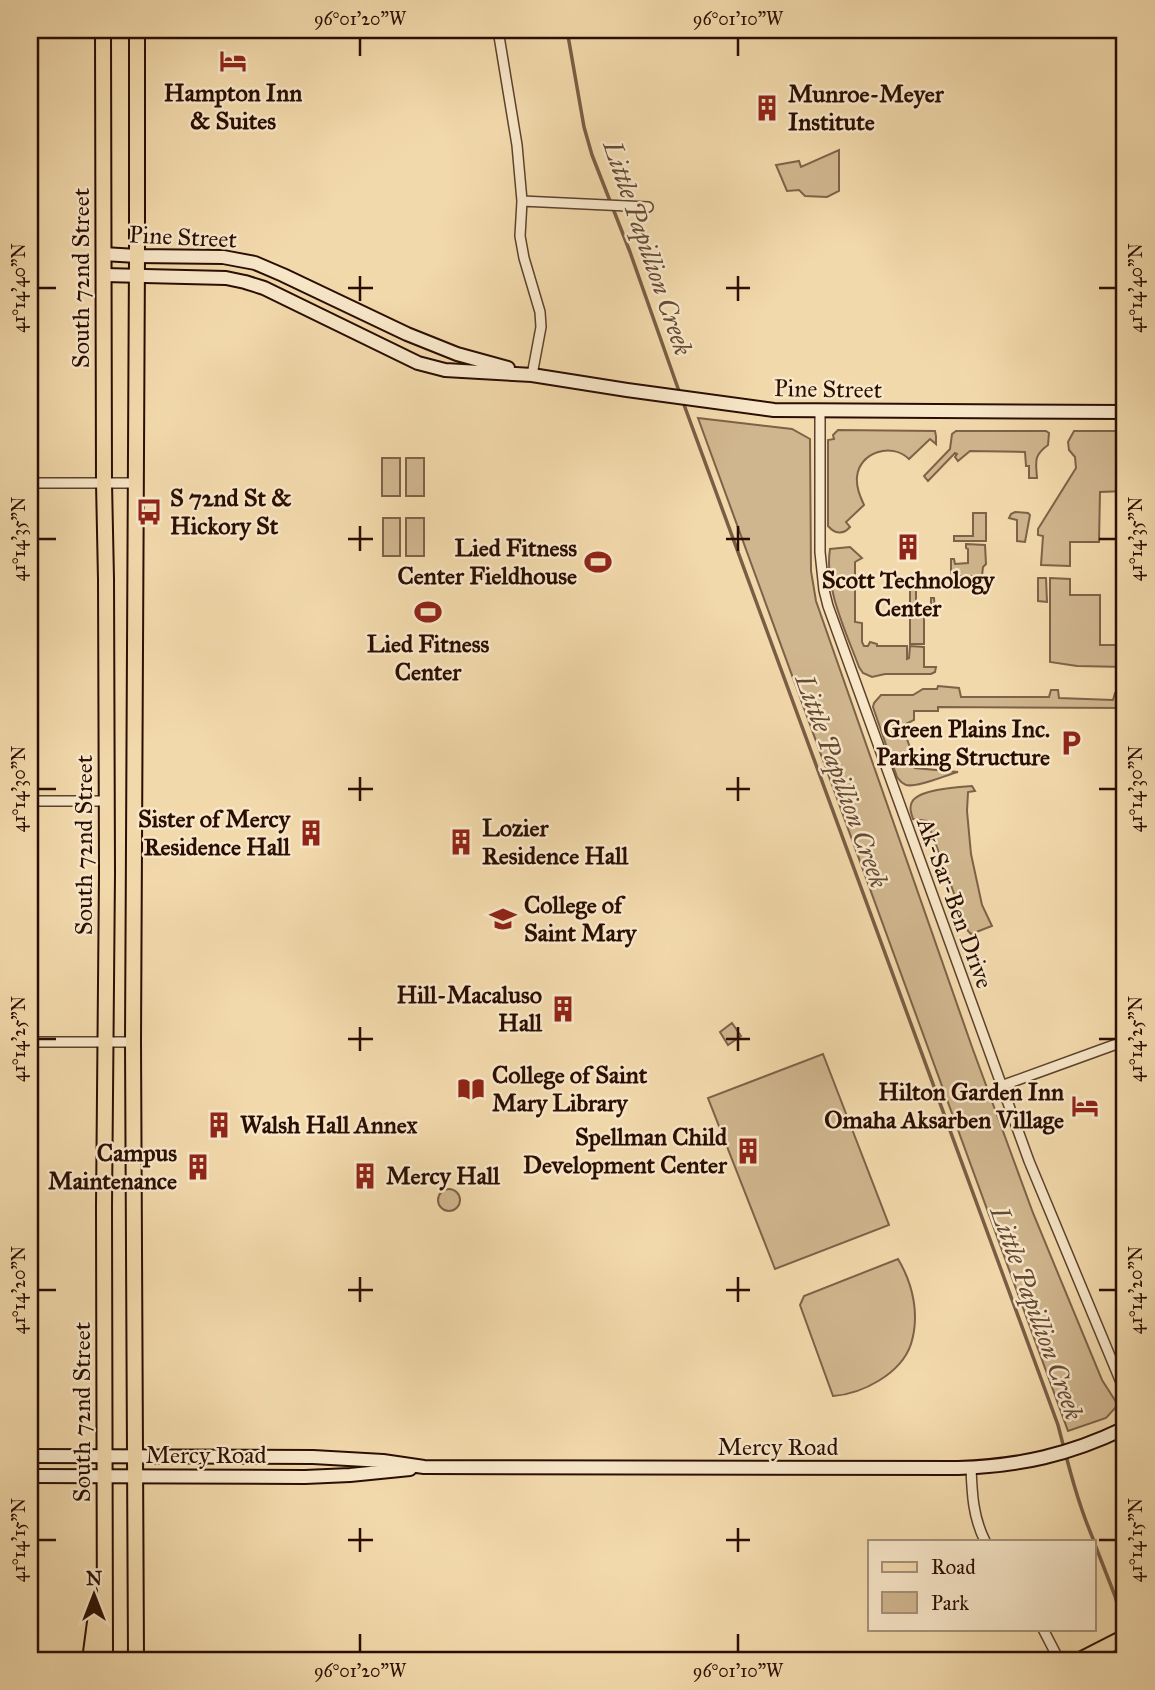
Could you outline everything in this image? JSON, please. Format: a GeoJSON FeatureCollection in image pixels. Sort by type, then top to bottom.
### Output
{"type":"FeatureCollection","features":[{"type":"Feature","properties":{"kind":"main road","name":"South 72nd Street"},"geometry":{"type":"LineString","coordinates":[[103,30],[107,801],[105,1660]]}},
{"type":"Feature","properties":{"kind":"main road","name":"South 72nd Street"},"geometry":{"type":"LineString","coordinates":[[136,1660],[133,1042],[137,30]]}},
{"type":"Feature","properties":{"kind":"main road","name":"Pine Street"},"geometry":{"type":"LineString","coordinates":[[103,254],[223,257],[255,263],[407,334],[457,354],[532,375]]}},
{"type":"Feature","properties":{"kind":"main road","name":"Pine Street"},"geometry":{"type":"LineString","coordinates":[[104,275],[212,277],[245,282],[264,288],[418,363],[445,369],[532,375],[774,410],[1125,412]]}},
{"type":"Feature","properties":{"kind":"main road","name":"Mercy Road"},"geometry":{"type":"LineString","coordinates":[[30,1456],[313,1457],[383,1461],[424,1467],[971,1468],[1022,1463],[1062,1453],[1125,1429]]}},
{"type":"Feature","properties":{"kind":"main road","name":"Mercy Road"},"geometry":{"type":"LineString","coordinates":[[30,1476],[331,1476],[424,1467]]}},
{"type":"Feature","properties":{"kind":"main road"},"geometry":{"type":"LineString","coordinates":[[90,1660],[104,1560]]}},
{"type":"Feature","properties":{"kind":"main road"},"geometry":{"type":"LineString","coordinates":[[1080,1660],[1125,1637]]}},
{"type":"Feature","properties":{"kind":"street"},"geometry":{"type":"LineString","coordinates":[[498,30],[517,145],[522,201],[520,236],[540,312],[541,327],[532,375]]}},
{"type":"Feature","properties":{"kind":"street"},"geometry":{"type":"LineString","coordinates":[[522,201],[648,207]]}},
{"type":"Feature","properties":{"kind":"street","name":"Ak-Sar-Ben Drive"},"geometry":{"type":"LineString","coordinates":[[820,411],[820,552],[828,606],[1032,1169],[1125,1392]]}},
{"type":"Feature","properties":{"kind":"street"},"geometry":{"type":"LineString","coordinates":[[30,484],[135,483]]}},
{"type":"Feature","properties":{"kind":"street"},"geometry":{"type":"LineString","coordinates":[[30,801],[107,801]]}},
{"type":"Feature","properties":{"kind":"street"},"geometry":{"type":"LineString","coordinates":[[1001,1086],[1125,1041]]}},
{"type":"Feature","properties":{"kind":"street"},"geometry":{"type":"LineString","coordinates":[[30,1042],[133,1042]]}},
{"type":"Feature","properties":{"kind":"street"},"geometry":{"type":"LineString","coordinates":[[971,1468],[974,1507],[985,1540]]}},
{"type":"Feature","properties":{"kind":"street"},"geometry":{"type":"LineString","coordinates":[[1044,1630],[1059,1660]]}},
{"type":"Feature","properties":{"kind":"green space"},"geometry":{"type":"Polygon","coordinates":[[[839,150],[839,191],[827,197],[805,196],[799,190],[787,191],[776,165],[799,161],[801,167],[839,150]]]}},
{"type":"Feature","properties":{"kind":"green space"},"geometry":{"type":"Polygon","coordinates":[[[698,418],[792,429],[810,439],[811,571],[816,601],[1033,1213],[1102,1380],[1118,1405],[1106,1418],[1068,1431],[698,418]]]}},
{"type":"Feature","properties":{"kind":"green space"},"geometry":{"type":"Polygon","coordinates":[[[838,430],[935,431],[936,436],[936,444],[930,439],[909,459],[894,451],[886,451],[877,452],[864,461],[859,468],[857,481],[864,505],[846,522],[850,527],[839,532],[828,526],[828,440],[834,439],[833,435],[838,430]]]}},
{"type":"Feature","properties":{"kind":"green space"},"geometry":{"type":"Polygon","coordinates":[[[956,431],[1046,431],[1049,433],[1048,445],[1038,456],[1037,478],[1029,478],[1025,452],[970,451],[958,461],[955,453],[928,481],[924,476],[950,449],[952,434],[956,431]]]}},
{"type":"Feature","properties":{"kind":"green space"},"geometry":{"type":"Polygon","coordinates":[[[1074,431],[1125,431],[1125,491],[1100,492],[1099,542],[1070,542],[1070,566],[1041,565],[1043,536],[1038,535],[1038,529],[1076,468],[1075,457],[1069,450],[1068,442],[1074,431]]]}},
{"type":"Feature","properties":{"kind":"green space"},"geometry":{"type":"Polygon","coordinates":[[[382,458],[400,458],[400,496],[382,496],[382,458]]]}},
{"type":"Feature","properties":{"kind":"green space"},"geometry":{"type":"Polygon","coordinates":[[[406,458],[424,458],[424,496],[406,496],[406,458]]]}},
{"type":"Feature","properties":{"kind":"green space"},"geometry":{"type":"Polygon","coordinates":[[[1015,512],[1030,515],[1025,542],[1017,541],[1017,520],[1009,518],[1015,512]]]}},
{"type":"Feature","properties":{"kind":"green space"},"geometry":{"type":"Polygon","coordinates":[[[973,513],[986,513],[986,541],[954,541],[954,536],[973,536],[973,513]]]}},
{"type":"Feature","properties":{"kind":"green space"},"geometry":{"type":"Polygon","coordinates":[[[383,518],[400,518],[400,556],[383,556],[383,518]]]}},
{"type":"Feature","properties":{"kind":"green space"},"geometry":{"type":"Polygon","coordinates":[[[406,518],[424,518],[424,556],[406,556],[406,518]]]}},
{"type":"Feature","properties":{"kind":"green space"},"geometry":{"type":"Polygon","coordinates":[[[966,544],[985,545],[986,564],[982,576],[951,576],[951,559],[954,559],[955,564],[968,563],[966,544]]]}},
{"type":"Feature","properties":{"kind":"green space"},"geometry":{"type":"Polygon","coordinates":[[[850,547],[862,558],[855,562],[855,622],[862,623],[864,646],[868,646],[870,642],[877,646],[907,646],[907,659],[910,646],[924,647],[924,667],[936,667],[935,672],[872,677],[863,673],[843,624],[830,579],[830,549],[850,547]]]}},
{"type":"Feature","properties":{"kind":"green space"},"geometry":{"type":"Polygon","coordinates":[[[1038,578],[1046,578],[1047,602],[1038,601],[1038,578]]]}},
{"type":"Feature","properties":{"kind":"green space"},"geometry":{"type":"Polygon","coordinates":[[[1050,578],[1070,579],[1070,595],[1100,595],[1100,645],[1125,645],[1125,667],[1077,666],[1050,662],[1050,578]]]}},
{"type":"Feature","properties":{"kind":"green space"},"geometry":{"type":"Polygon","coordinates":[[[910,586],[916,586],[916,610],[931,610],[931,598],[934,598],[935,612],[924,613],[924,644],[910,644],[910,586]]]}},
{"type":"Feature","properties":{"kind":"green space"},"geometry":{"type":"Polygon","coordinates":[[[938,686],[959,688],[961,697],[1049,697],[1051,690],[1058,690],[1059,698],[1113,700],[1115,693],[1124,693],[1125,708],[938,707],[938,711],[914,711],[914,720],[902,726],[915,768],[958,772],[924,783],[906,785],[897,777],[873,707],[874,703],[881,695],[913,695],[923,689],[937,689],[938,686]]]}},
{"type":"Feature","properties":{"kind":"green space"},"geometry":{"type":"Polygon","coordinates":[[[972,786],[975,791],[968,792],[967,811],[971,854],[982,905],[992,926],[971,934],[927,821],[913,819],[910,808],[912,802],[922,794],[972,786]]]}},
{"type":"Feature","properties":{"kind":"green space"},"geometry":{"type":"Polygon","coordinates":[[[732,1023],[741,1036],[728,1045],[720,1032],[732,1023]]]}},
{"type":"Feature","properties":{"kind":"green space"},"geometry":{"type":"Polygon","coordinates":[[[823,1054],[889,1225],[775,1269],[708,1098],[823,1054]]]}},
{"type":"Feature","properties":{"kind":"green space"},"geometry":{"type":"Polygon","coordinates":[[[449,1189],[457,1192],[460,1200],[457,1208],[449,1211],[441,1208],[438,1200],[441,1192],[449,1189]]]}},
{"type":"Feature","properties":{"kind":"green space"},"geometry":{"type":"Polygon","coordinates":[[[898,1259],[908,1279],[915,1311],[914,1333],[906,1355],[890,1373],[868,1387],[833,1396],[800,1305],[804,1296],[898,1259]]]}},
{"type":"Feature","properties":{"kind":"waterway","name":"Little Papillion Creek"},"geometry":{"type":"LineString","coordinates":[[567,30],[584,127],[592,155],[630,252],[680,394]]}},
{"type":"Feature","properties":{"kind":"waterway","name":"Little Papillion Creek"},"geometry":{"type":"LineString","coordinates":[[683,402],[1058,1425],[1078,1498],[1094,1540]]}},
{"type":"Feature","properties":{"kind":"waterway","name":"Little Papillion Creek"},"geometry":{"type":"LineString","coordinates":[[1096,1547],[1125,1631]]}},
{"type":"Feature","properties":{"kind":"place","name":"Hampton Inn & Suites"},"geometry":{"type":"Point","coordinates":[233,61]}},
{"type":"Feature","properties":{"kind":"place","name":"Munroe-Meyer Institute"},"geometry":{"type":"Point","coordinates":[767,108]}},
{"type":"Feature","properties":{"kind":"place","name":"S 72nd St & Hickory St"},"geometry":{"type":"Point","coordinates":[149,512]}},
{"type":"Feature","properties":{"kind":"place","name":"Scott Technology Center"},"geometry":{"type":"Point","coordinates":[908,547]}},
{"type":"Feature","properties":{"kind":"place","name":"Lied Fitness Center Fieldhouse"},"geometry":{"type":"Point","coordinates":[598,562]}},
{"type":"Feature","properties":{"kind":"place","name":"Lied Fitness Center"},"geometry":{"type":"Point","coordinates":[428,612]}},
{"type":"Feature","properties":{"kind":"place","name":"Green Plains Inc. Parking Structure"},"geometry":{"type":"Point","coordinates":[1071,743]}},
{"type":"Feature","properties":{"kind":"place","name":"Sister of Mercy Residence Hall"},"geometry":{"type":"Point","coordinates":[311,833]}},
{"type":"Feature","properties":{"kind":"place","name":"Lozier Residence Hall"},"geometry":{"type":"Point","coordinates":[461,842]}},
{"type":"Feature","properties":{"kind":"place","name":"College of Saint Mary"},"geometry":{"type":"Point","coordinates":[503,919]}},
{"type":"Feature","properties":{"kind":"place","name":"Hill-Macaluso Hall"},"geometry":{"type":"Point","coordinates":[563,1009]}},
{"type":"Feature","properties":{"kind":"place","name":"College of Saint Mary Library"},"geometry":{"type":"Point","coordinates":[471,1089]}},
{"type":"Feature","properties":{"kind":"place","name":"Hilton Garden Inn Omaha Aksarben Village"},"geometry":{"type":"Point","coordinates":[1085,1106]}},
{"type":"Feature","properties":{"kind":"place","name":"Walsh Hall Annex"},"geometry":{"type":"Point","coordinates":[219,1125]}},
{"type":"Feature","properties":{"kind":"place","name":"Spellman Child Development Center"},"geometry":{"type":"Point","coordinates":[748,1151]}},
{"type":"Feature","properties":{"kind":"place","name":"Campus Maintenance"},"geometry":{"type":"Point","coordinates":[198,1167]}},
{"type":"Feature","properties":{"kind":"place","name":"Mercy Hall"},"geometry":{"type":"Point","coordinates":[365,1176]}}]}
